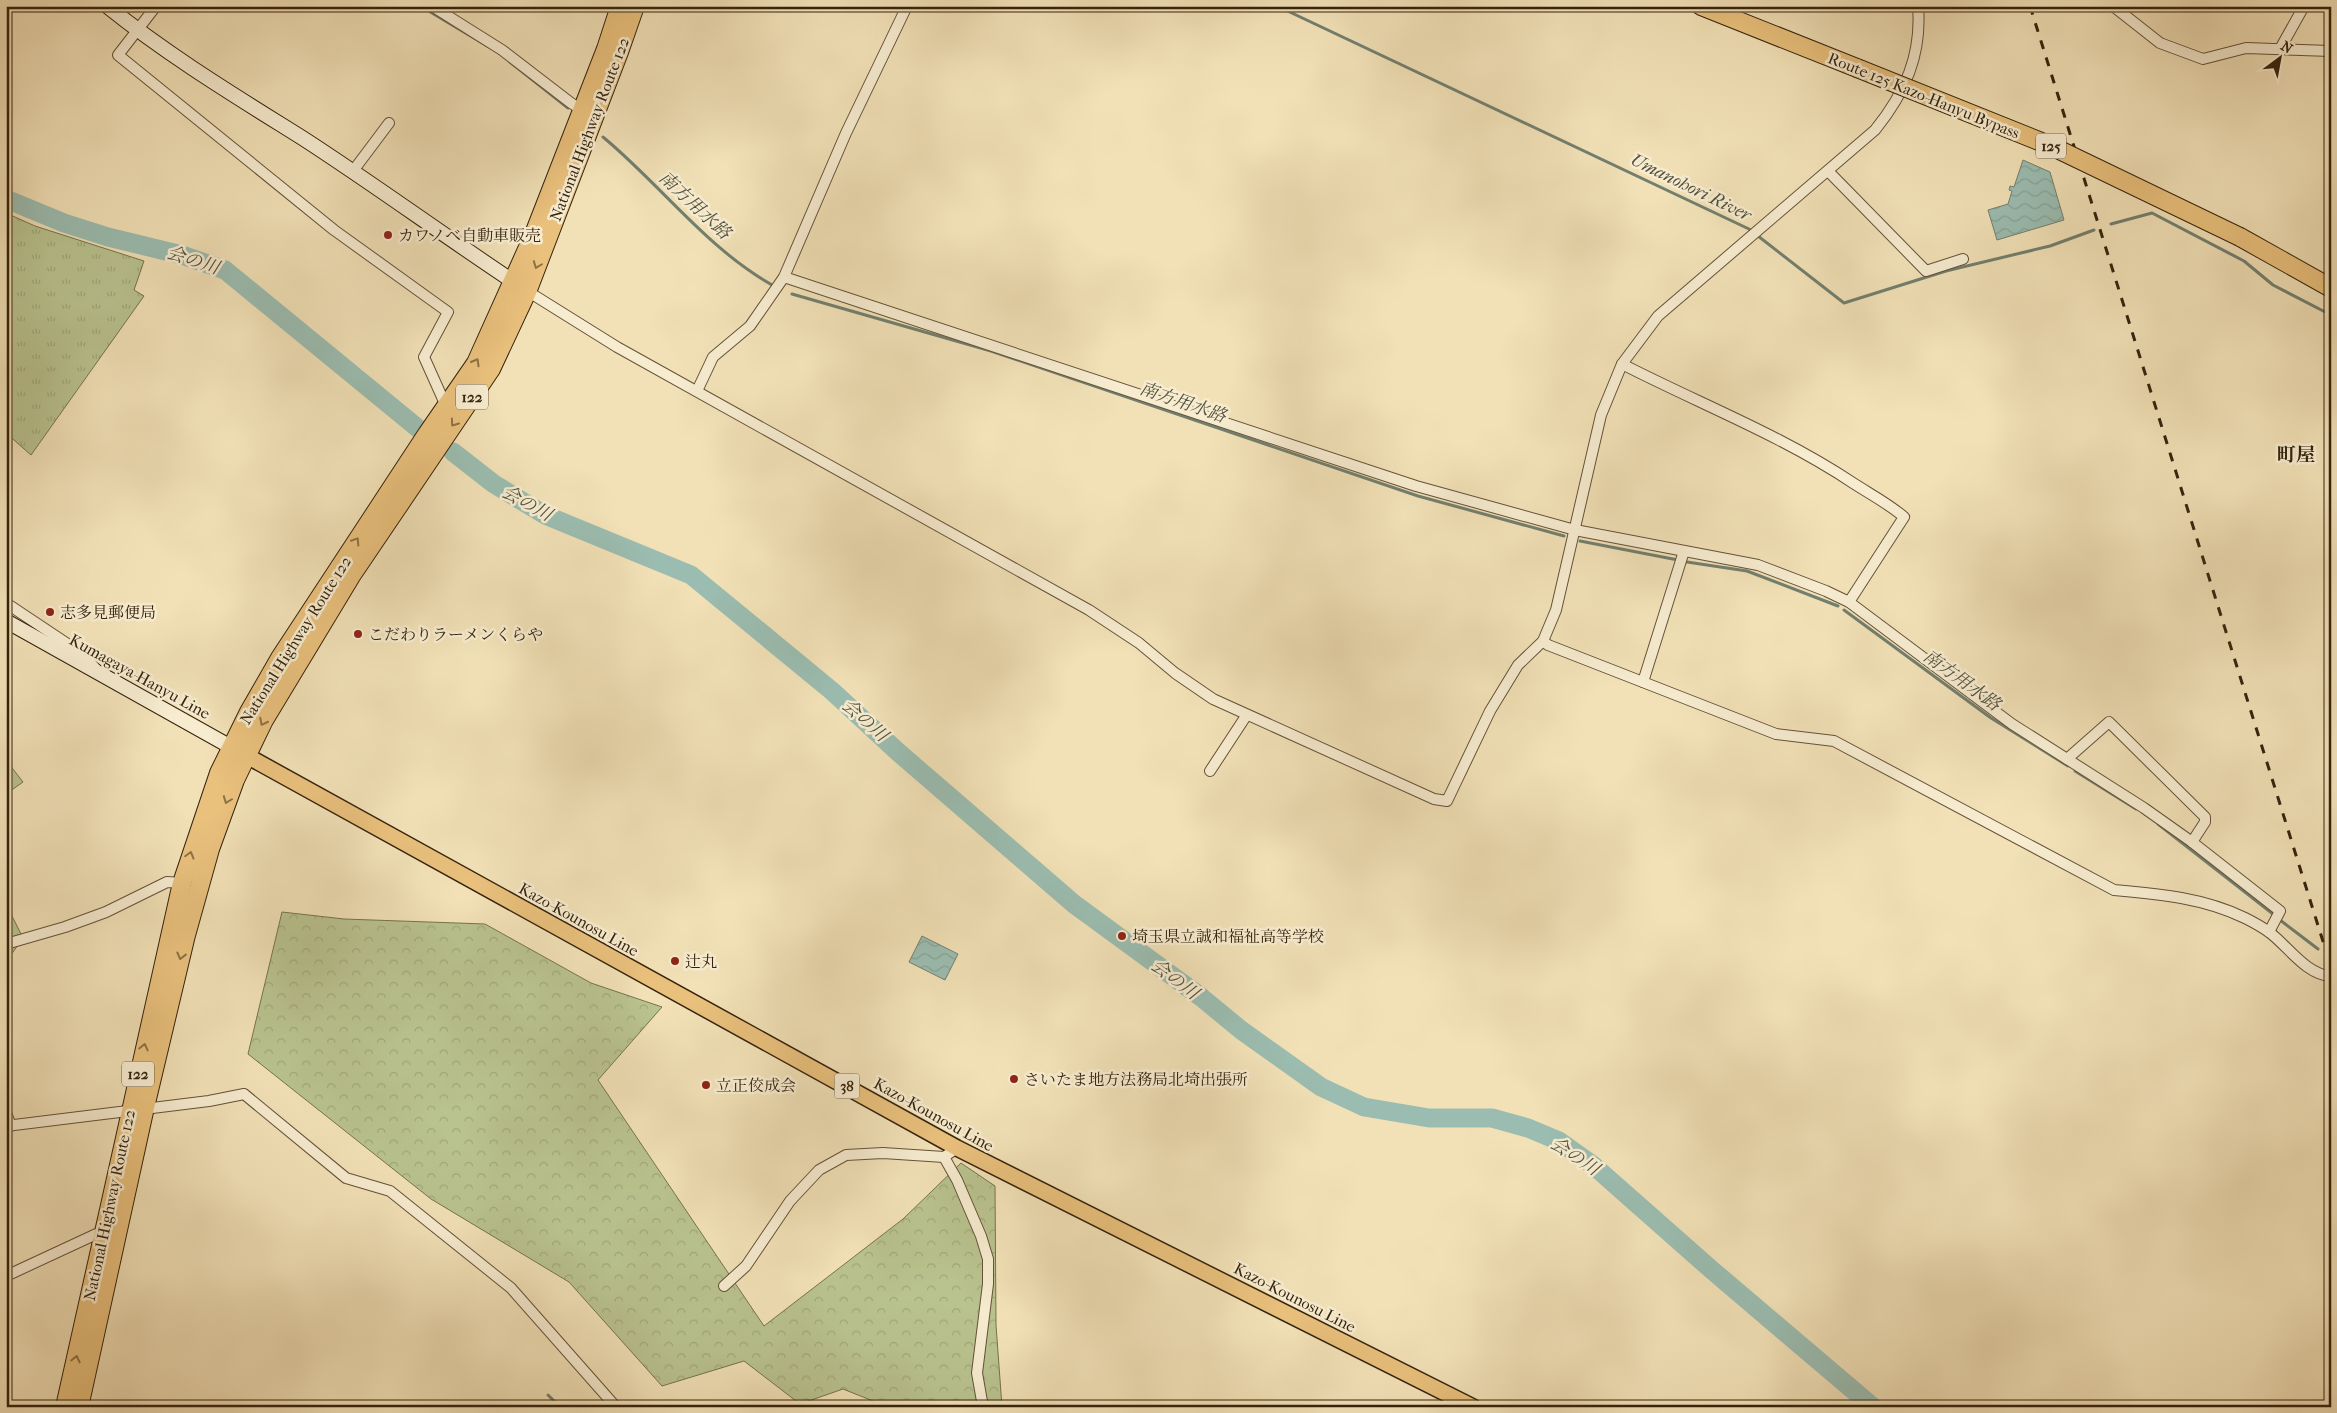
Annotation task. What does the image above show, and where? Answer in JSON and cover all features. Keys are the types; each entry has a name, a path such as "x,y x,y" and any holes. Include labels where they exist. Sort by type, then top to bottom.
{"highway":[{"name":"National Highway Route 122","path":"64,1407 137,1109 198,887 222,814 247,756 284,686 350,576 491,369 620,6"},
{"name":"National Highway Route 122","path":"79,1407 182,883 206,807 230,747 285,650 476,363 520,286 619,52 635,6"},
{"name":"Route 125 Kazo-Hanyu Bypass","path":"1701,6 2049,145 2240,237 2331,288"}],"main road":[{"name":"Kazo-Kounosu Line","path":"230,747 957,1148 1473,1407"}],"street":[{"path":"107,6 136,30 210,80 353,171 520,286 617,347 1089,610 1139,644 1205,694 1246,716 1434,799 1447,801 1490,711 1510,676 1543,641 1556,610 1601,415 1622,364 1658,316 1875,130 1897,102 1914,65 1917,47 1918,6"},
{"path":"156,6 118,55 334,230 448,312 424,357 446,406"},
{"path":"432,6 502,50 570,103 582,110"},
{"path":"697,391 713,358 750,326 784,277 846,133 907,6"},
{"path":"2113,6 2160,43 2203,59 2246,48 2331,51"},
{"path":"2280,49 2304,6"},
{"path":"353,171 389,124"},
{"path":"1828,171 1926,271 1963,259"},
{"path":"784,277 1416,486 1575,530 1758,565 1826,591 1849,602 2012,724 2192,842 2280,911 2269,932"},
{"path":"1622,364 1767,433 1824,464 1904,517 1849,602"},
{"path":"1643,682 1684,551"},
{"path":"6,603 81,653 101,675"},
{"name":"Kumagaya-Hanyu Line","path":"6,621 230,747"},
{"path":"1543,641 1548,645 1776,734 1834,741 2114,890 2163,894 2206,902 2245,918 2269,932 2310,968 2331,976"},
{"path":"1210,771 1246,716"},
{"path":"2067,759 2110,722 2205,817 2205,822 2192,842"},
{"path":"6,944 65,927 106,912 167,882 182,883"},
{"path":"6,1113 9,1126 209,1101 244,1094 346,1178 390,1191 511,1288 616,1407"},
{"path":"724,1286 746,1266 790,1201 819,1170 846,1155 883,1153 944,1157 957,1148"},
{"path":"944,1157 971,1212 988,1258 988,1284 977,1373 983,1407"},
{"path":"6,1276 106,1230"}],"green space":[{"path":"6,213 35,226 144,261 134,290 144,296 31,455 6,433"},
{"path":"6,760 23,782 6,794"},
{"path":"6,904 23,938 6,962"},
{"path":"282,912 344,919 485,924 591,983 662,1007 598,1080 764,1326 903,1219 961,1163 995,1186 996,1325 1002,1407 888,1407 843,1389 800,1404 744,1361 662,1386 569,1282 431,1199 248,1054"}],"water":[{"path":"2023,160 2050,172 2064,220 1997,240 1988,210 2008,204 2012,191 2009,190 2010,186 2014,187"},
{"path":"922,936 958,954 945,980 909,962"}],"waterway":[{"name":"Umanohori River","path":"1277,6 1749,229 1844,303 1946,271 2050,246 2094,230"},
{"name":"南方用水路","path":"427,10 489,47"},
{"name":"南方用水路","path":"510,62 568,108"},
{"name":"南方用水路","path":"603,137 727,254 774,286"},
{"name":"会の川","path":"6,199 64,223 108,237 182,255 225,270 420,430"},
{"name":"Umanohori River","path":"2111,224 2152,213 2244,261 2273,285 2331,315"},
{"name":"南方用水路","path":"792,294 991,351 1418,496 1564,536"},
{"name":"会の川","path":"453,452 494,484 545,515 691,575 832,691 898,752 1074,904 1201,997 1241,1030 1321,1087 1364,1107 1429,1118 1492,1118 1528,1128 1559,1141 1594,1166 1713,1271 1873,1407"},
{"name":"南方用水路","path":"1580,541 1678,560"},
{"name":"南方用水路","path":"1687,562 1747,571 1838,606"},
{"name":"南方用水路","path":"1844,610 1991,718 2068,766"},
{"name":"南方用水路","path":"2075,771 2136,809"},
{"name":"南方用水路","path":"2158,824 2273,914"},
{"name":"南方用水路","path":"2280,920 2318,949"},
{"path":"548,1395 560,1407"}],"railway":[{"path":"2030,6 2331,967"}],"place":[{"name":"カワノベ自動車販売","path":"388,235"},
{"name":"志多見郵便局","path":"50,612"},
{"name":"こだわりラーメンくらや","path":"358,634"},
{"name":"埼玉県立誠和福祉高等学校","path":"1122,936"},
{"name":"辻丸","path":"675,961"},
{"name":"さいたま地方法務局北埼出張所","path":"1014,1079"},
{"name":"立正佼成会","path":"706,1085"}],"district":[{"name":"町屋","path":"2296,454"}]}
